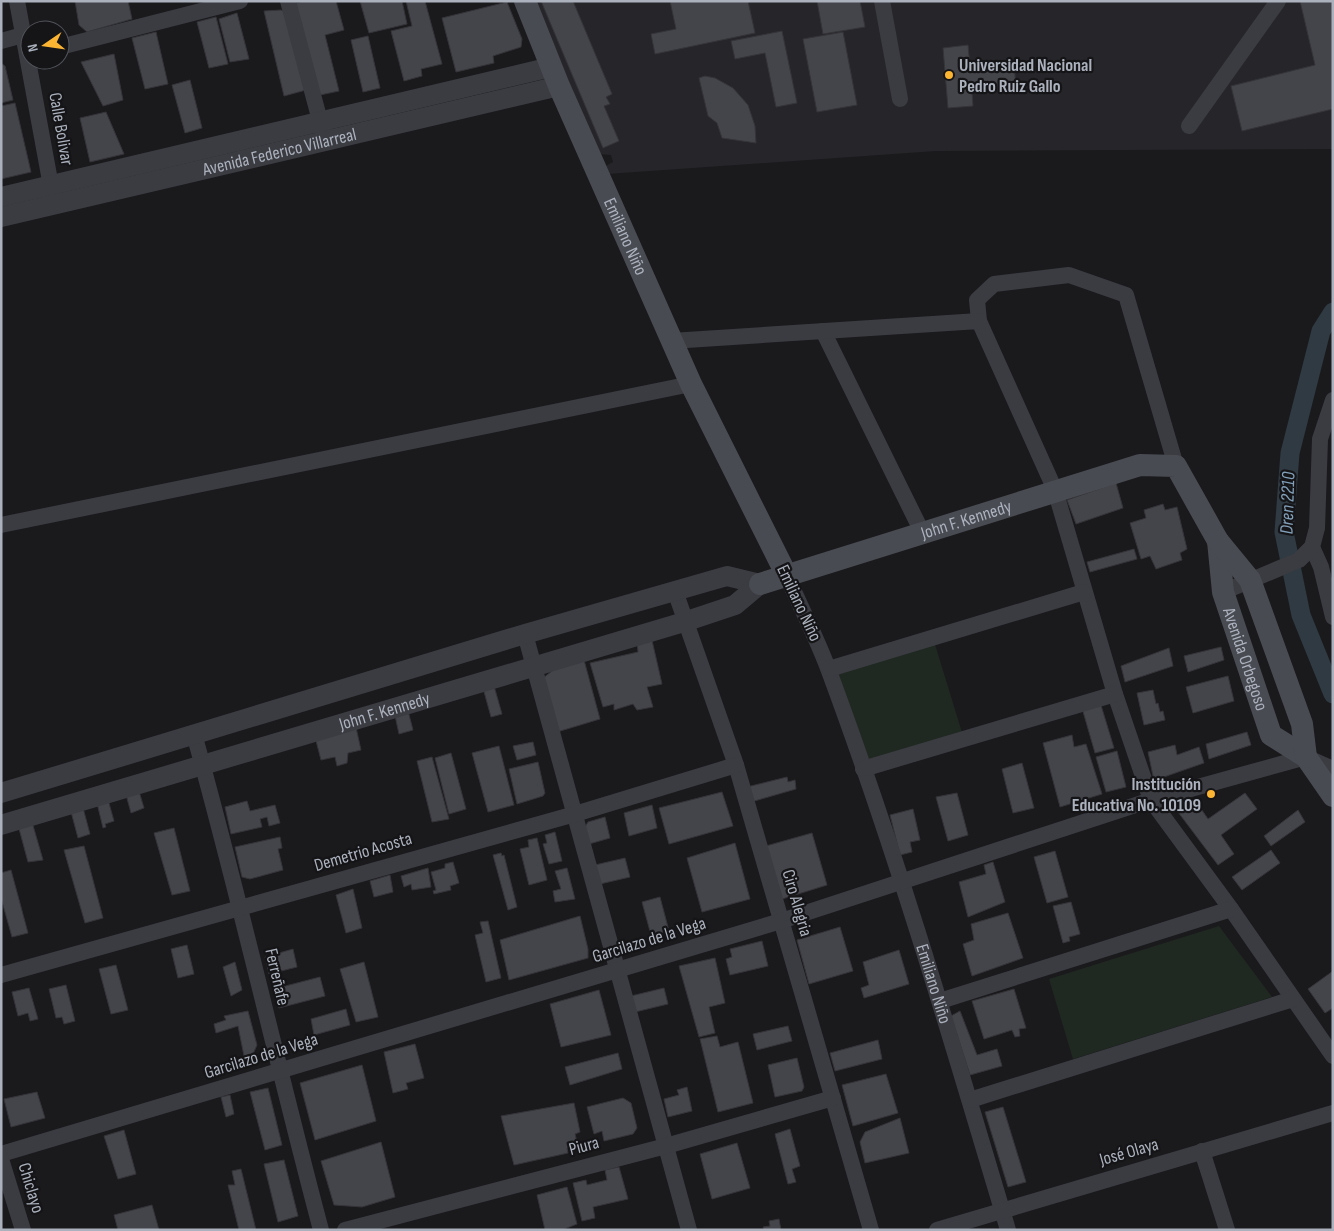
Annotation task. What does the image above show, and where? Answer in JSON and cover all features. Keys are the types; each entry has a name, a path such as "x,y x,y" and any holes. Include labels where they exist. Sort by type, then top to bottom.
{"main road":[{"name":"Emiliano Niño","path":"525,1 555,76 690,384 786,574"},
{"name":"John F. Kennedy","path":"760,584 786,574 1140,465 1176,466"},
{"name":"Avenida Orbegoso","path":"1176,466 1218,541 1250,580 1302,724 1306,757"},
{"name":"Avenida Orbegoso","path":"1218,541 1223,592 1271,735 1306,757 1333,796"}],"street":[{"path":"70,44 240,1"},
{"path":"288,1 323,131"},
{"path":"882,1 900,99"},
{"path":"1189,126 1278,1"},
{"name":"Calle Bolivar","path":"22,3 23,20"},
{"path":"1,42 20,36"},
{"name":"Calle Bolivar","path":"31,70 52,195"},
{"name":"Avenida Federico Villarreal","path":"1,198 52,195 555,76"},
{"name":"Avenida Federico Villarreal","path":"1,217 52,195"},
{"path":"1176,466 1126,295 1068,275 994,284 977,300 979,321 1055,490 1115,694 1151,800 1231,909 1333,1056"},
{"path":"671,341 979,321"},
{"path":"823,331 922,532"},
{"path":"1,525 690,384"},
{"path":"1333,400 1320,439 1318,528 1320,556 1333,617"},
{"path":"1223,592 1272,570 1299,560 1320,556"},
{"name":"Emiliano Niño","path":"786,574 829,669 901,880 940,1001 1008,1230"},
{"name":"John F. Kennedy","path":"1,793 525,634 726,576 760,584"},
{"name":"John F. Kennedy","path":"1,825 684,622 735,605 760,584"},
{"name":"Ciro Alegria","path":"675,591 684,622 736,765 871,1230"},
{"path":"829,669 1084,592"},
{"path":"525,634 690,1230"},
{"path":"863,769 1115,694"},
{"name":"Ferreñafe","path":"194,734 241,908 279,1072 321,1230"},
{"path":"1306,757 1333,769"},
{"name":"Garcilazo de la Vega","path":"1,1154 618,971 781,921 901,880 1151,800 1306,757"},
{"name":"Demetrio Acosta","path":"1,975 575,814 736,765"},
{"path":"940,1001 1231,909"},
{"path":"970,1100 1293,999"},
{"name":"Piura","path":"345,1230 666,1146 833,1098"},
{"name":"José Olaya","path":"937,1230 1333,1113"},
{"path":"1202,1151 1227,1230"},
{"name":"Chiclayo","path":"1,1158 23,1230"}],"shaded area":[{"name":"Universidad Nacional Pedro Ruiz Gallo","path":"534,1 1333,1 1333,149 936,151 607,174 604,167 613,162 611,155 599,154"},
{"path":"933,638 964,739 863,769 829,669"},
{"path":"1219,926 1272,997 1073,1059 1049,979"}],"building":[{"path":"75,1 128,1 132,19 87,32 79,25"},
{"path":"303,1 336,1 344,30 325,35 339,91 320,95 295,3"},
{"path":"360,1 402,1 407,24 369,33"},
{"path":"406,1 425,1 442,64 421,69 422,76 404,81 391,31 412,26"},
{"path":"541,1 573,1 612,94 606,97 610,104 604,106 619,141 603,148"},
{"path":"670,1 748,1 755,33 655,54 651,34 676,29"},
{"path":"817,1 860,1 865,27 823,34"},
{"path":"1300,1 1333,1 1333,109 1242,131 1231,86 1315,65"},
{"path":"507,2 522,39 521,47 493,56 494,63 456,72 442,18"},
{"path":"281,10 287,13 306,90 284,96 264,11"},
{"path":"237,13 249,59 230,62 219,19"},
{"path":"216,17 228,64 209,68 197,22"},
{"path":"782,31 797,103 776,107 765,53 735,59 731,41"},
{"path":"156,32 168,84 145,89 132,38"},
{"path":"843,32 857,105 817,112 803,39"},
{"path":"368,36 380,88 363,92 351,40"},
{"path":"968,45 970,66 1014,63 1016,89 972,92 973,106 948,108 943,48"},
{"path":"114,54 123,100 103,106 81,62"},
{"path":"1,63 5,66 13,100 1,103"},
{"path":"705,76 715,78 733,88 748,105 755,126 756,143 722,138 717,123 708,116 699,78"},
{"path":"190,80 202,128 185,133 172,85"},
{"path":"15,103 31,172 1,179 1,106"},
{"path":"106,112 124,154 90,162 80,118"},
{"path":"1116,483 1123,508 1076,524 1067,500"},
{"path":"1163,504 1165,510 1177,507 1187,549 1180,553 1182,560 1156,569 1150,556 1141,559 1130,523 1146,518 1144,510"},
{"path":"1134,549 1137,559 1090,572 1087,562"},
{"path":"651,636 662,684 647,687 653,707 637,710 633,704 614,710 614,704 603,707 590,663 638,652 637,641"},
{"path":"1221,647 1224,660 1188,672 1184,656"},
{"path":"1169,648 1173,666 1125,682 1121,666"},
{"path":"584,660 600,719 557,732 542,679 557,667"},
{"path":"1228,676 1234,701 1193,713 1186,687"},
{"path":"494,686 502,714 491,717 483,688"},
{"path":"1153,690 1156,704 1158,703 1160,712 1163,711 1165,720 1144,725 1137,693"},
{"path":"1100,702 1114,748 1095,753 1082,708"},
{"path":"407,707 413,730 399,734 394,711"},
{"path":"355,723 361,750 348,753 347,763 337,766 335,757 321,760 314,733"},
{"path":"1247,732 1251,745 1209,759 1206,744"},
{"path":"1072,735 1074,747 1086,744 1102,794 1060,807 1043,743"},
{"path":"533,742 536,755 517,760 513,746"},
{"path":"1175,745 1177,755 1199,747 1204,763 1158,779 1153,776 1148,752"},
{"path":"499,746 514,805 488,812 472,753"},
{"path":"1117,751 1126,787 1106,792 1096,757"},
{"path":"451,753 466,809 449,814 435,758"},
{"path":"432,757 449,819 432,822 417,761"},
{"path":"538,762 545,793 543,796 517,804 509,769"},
{"path":"1022,763 1034,808 1013,813 1002,769"},
{"path":"787,777 788,782 795,780 796,789 751,802 747,787"},
{"path":"138,788 144,808 131,813 125,791"},
{"path":"722,792 733,826 669,844 659,808"},
{"path":"957,793 968,835 948,841 936,797"},
{"path":"1245,793 1257,809 1221,835 1234,854 1218,865 1178,812 1195,800 1208,819"},
{"path":"107,796 114,821 105,824 106,827 103,828 96,799"},
{"path":"247,801 250,811 275,805 280,823 269,826 267,817 260,819 262,827 231,834 225,807"},
{"path":"82,804 90,834 78,838 70,808"},
{"path":"652,805 657,828 629,836 624,813"},
{"path":"913,809 920,840 910,842 912,852 900,855 890,815"},
{"path":"1298,810 1305,822 1271,846 1264,836"},
{"path":"605,817 610,838 589,844 585,827 588,822"},
{"path":"32,822 43,860 28,862 18,825"},
{"path":"174,828 190,891 172,895 154,833"},
{"path":"555,832 562,861 549,864 543,844 547,843 545,835"},
{"path":"812,833 827,885 782,899 766,846"},
{"path":"280,837 282,848 278,849 283,870 250,879 242,877 235,847"},
{"path":"537,838 547,880 529,885 520,849 529,847 528,840"},
{"path":"735,843 750,899 702,912 687,858"},
{"path":"84,846 103,918 85,923 64,850"},
{"path":"1271,850 1280,863 1242,890 1232,877"},
{"path":"1055,851 1068,897 1047,903 1034,857"},
{"path":"501,853 502,856 504,855 517,907 508,910 493,855"},
{"path":"625,858 630,877 600,884 595,865"},
{"path":"453,862 459,883 450,886 451,890 434,894 433,891 436,890 431,872 445,868 445,864"},
{"path":"993,862 1005,902 968,917 959,882 986,874 984,865"},
{"path":"428,868 431,887 412,890 411,884 404,887 401,876"},
{"path":"567,868 575,899 555,902 553,891 561,889 555,871"},
{"path":"11,870 28,933 12,937 1,898 1,873"},
{"path":"390,875 393,892 374,897 370,881"},
{"path":"353,889 362,928 346,933 336,895"},
{"path":"660,897 669,931 651,935 642,902"},
{"path":"1071,902 1080,934 1069,937 1070,941 1063,943 1053,906"},
{"path":"1008,913 1023,958 972,976 963,944 974,940 971,924"},
{"path":"580,916 588,949 588,958 509,980 500,940"},
{"path":"488,921 501,978 486,982 475,935 483,933 480,922"},
{"path":"840,927 853,971 809,984 797,940"},
{"path":"762,941 768,966 730,975 726,959 732,957 730,949"},
{"path":"187,945 194,974 178,978 171,949"},
{"path":"293,949 297,967 269,974 265,957"},
{"path":"899,950 909,984 864,998 861,988 869,985 863,962"},
{"path":"715,958 725,1003 709,1007 715,1033 699,1037 679,966"},
{"path":"235,962 242,990 231,996 223,967"},
{"path":"364,962 378,1017 356,1022 340,969"},
{"path":"116,965 128,1010 111,1014 99,969"},
{"path":"1333,971 1333,1008 1325,1013 1308,989"},
{"path":"320,977 325,996 279,1008 274,989"},
{"path":"66,985 75,1021 64,1024 62,1017 56,1018 49,989"},
{"path":"29,988 38,1019 30,1021 28,1013 18,1016 12,992"},
{"path":"664,988 668,1004 635,1012 631,996"},
{"path":"1014,989 1026,1028 1019,1029 1020,1036 1015,1037 1012,1030 984,1039 972,1001"},
{"path":"599,990 611,1035 561,1047 550,1004"},
{"path":"346,1009 350,1025 314,1035 311,1019"},
{"path":"248,1011 257,1045 253,1054 244,1056 238,1026 216,1033 214,1024 226,1020 224,1016"},
{"path":"960,1011 977,1055 997,1049 1002,1066 970,1075 951,1016"},
{"path":"788,1026 792,1041 757,1050 753,1034"},
{"path":"717,1036 720,1047 738,1042 753,1103 718,1112 700,1039"},
{"path":"878,1040 882,1059 835,1071 830,1053"},
{"path":"415,1044 424,1078 406,1083 408,1089 393,1093 384,1052"},
{"path":"618,1053 622,1069 570,1085 565,1067"},
{"path":"797,1058 804,1087 802,1091 775,1097 768,1065"},
{"path":"362,1065 376,1121 315,1140 300,1083"},
{"path":"886,1074 898,1113 853,1126 842,1085"},
{"path":"687,1087 692,1111 668,1117 664,1099 679,1095 677,1090"},
{"path":"268,1088 282,1145 265,1150 250,1092"},
{"path":"37,1092 45,1118 11,1127 4,1099"},
{"path":"230,1095 234,1114 226,1117 221,1097"},
{"path":"623,1098 631,1103 637,1128 633,1134 604,1141 602,1131 594,1134 587,1107"},
{"path":"574,1103 580,1132 575,1134 578,1146 567,1148 568,1153 514,1165 501,1116"},
{"path":"1003,1107 1026,1182 1008,1187 985,1112"},
{"path":"900,1118 909,1153 865,1163 860,1142 865,1132"},
{"path":"790,1129 800,1166 792,1169 796,1182 788,1184 775,1134"},
{"path":"124,1130 136,1174 118,1179 104,1136"},
{"path":"381,1142 395,1197 362,1207 334,1205 321,1161"},
{"path":"737,1143 750,1188 712,1199 700,1154"},
{"path":"284,1160 298,1216 278,1222 264,1164"},
{"path":"619,1167 628,1199 593,1207 595,1218 582,1221 573,1183 586,1180 587,1185 607,1180 605,1170"},
{"path":"241,1169 256,1230 239,1230 228,1185 235,1185 232,1171"},
{"path":"567,1187 577,1224 562,1230 545,1230 537,1195"},
{"path":"152,1205 159,1230 118,1230 114,1215"},
{"path":"779,1219 781,1230 764,1230 763,1227 770,1226 769,1221"}],"waterway":[{"name":"Dren 2210","path":"1333,312 1321,331 1290,453 1284,532 1301,615 1333,694"}],"place":[{"name":"Universidad Nacional Pedro Ruiz Gallo","path":"949,75"},
{"name":"Institución Educativa No. 10109","path":"1211,794"}]}
